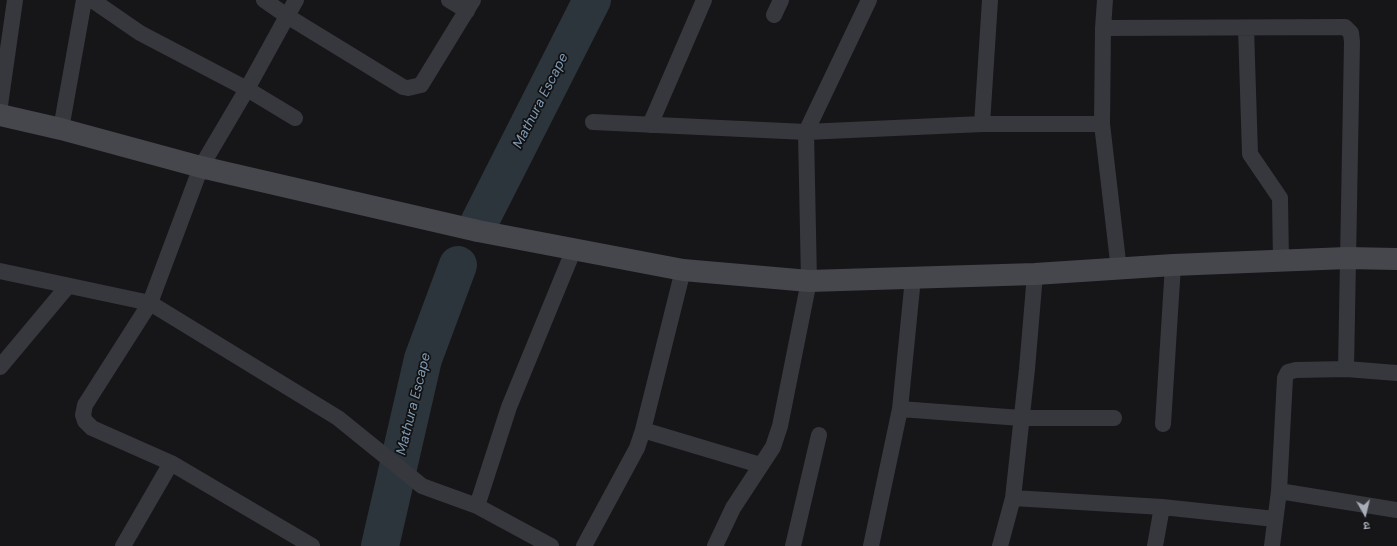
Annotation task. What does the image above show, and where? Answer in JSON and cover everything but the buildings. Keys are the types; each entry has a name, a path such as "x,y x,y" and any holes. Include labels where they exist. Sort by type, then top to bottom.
{"street":[{"path":"0,105 15,0"},
{"path":"60,129 84,0"},
{"path":"92,0 140,34 247,89 295,118"},
{"path":"264,0 287,16 403,87 414,88 421,85 470,5 448,0"},
{"path":"296,0 247,89 201,167 150,303 84,405 83,415 85,421 92,428 171,464 312,546"},
{"path":"650,124 704,0"},
{"path":"774,15 781,0"},
{"path":"715,546 733,508 773,447 780,426 809,282 806,132 869,0"},
{"path":"982,124 990,0"},
{"path":"1105,0 1103,28 1102,124 1119,270"},
{"path":"1103,28 1345,27 1351,34 1346,369"},
{"path":"1246,28 1250,154 1280,198 1281,262"},
{"path":"0,115 60,129 201,167 478,231 683,270 809,282 1035,274 1119,270 1172,265 1281,262 1347,258 1397,259"},
{"path":"593,122 806,132 982,124 1102,124"},
{"path":"477,506 509,407 574,249"},
{"path":"1163,424 1172,265"},
{"path":"584,546 637,448 643,430 683,270"},
{"path":"0,271 67,287 150,303 338,418 422,486 477,506 547,545"},
{"path":"1000,546 1013,498 1035,274"},
{"path":"871,546 900,409 913,278"},
{"path":"0,367 67,287"},
{"path":"1272,546 1279,491 1285,378 1288,372 1296,370 1346,369 1397,373"},
{"path":"900,409 1021,418 1114,418"},
{"path":"643,430 760,465"},
{"path":"793,546 818,435"},
{"path":"123,546 171,464"},
{"path":"1279,491 1397,510"},
{"path":"1013,498 1162,507 1275,519"},
{"path":"1155,546 1162,507"}],"waterway":[{"name":"Mathura Escape","path":"479,223 592,0"},
{"name":"Mathura Escape","path":"380,546 423,359 458,265"}]}
